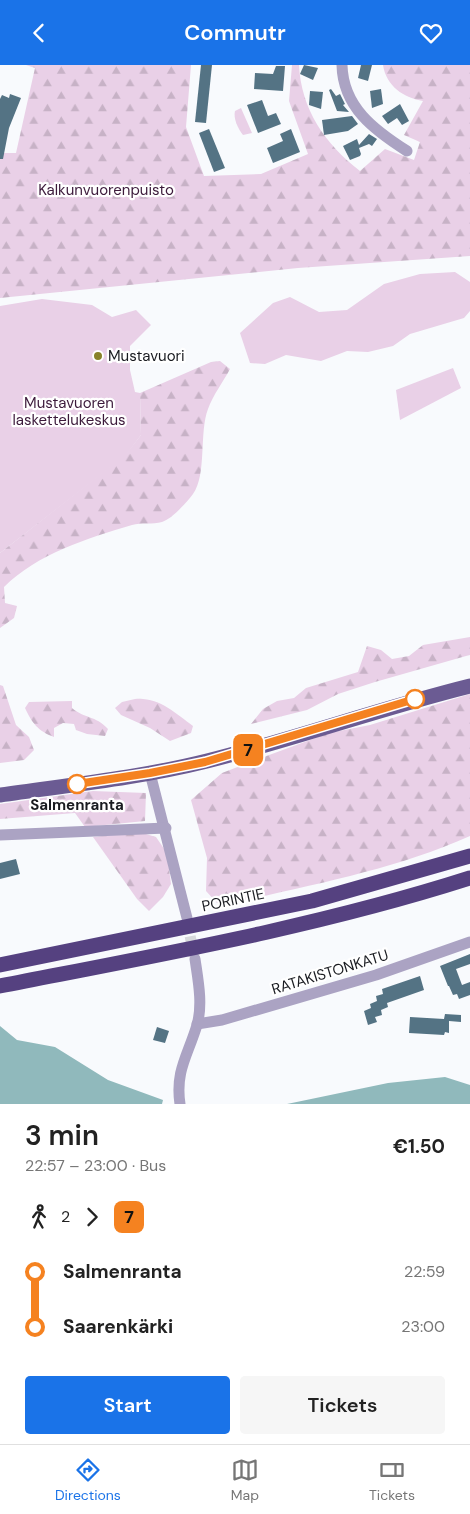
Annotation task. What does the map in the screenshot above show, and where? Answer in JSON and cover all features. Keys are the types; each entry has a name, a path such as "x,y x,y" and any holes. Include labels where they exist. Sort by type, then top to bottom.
{"highway":[{"name":"PORINTIE","path":"0,965 312,901 470,856"},
{"path":"0,986 252,936 380,904 470,878"}],"main road":[{"path":"0,795 150,773 245,751 415,699 470,686"}],"street":[{"path":"342,65 344,86 357,110 379,132 407,151"},
{"path":"150,773 166,828 187,919"},
{"path":"0,835 166,828"},
{"name":"RATAKISTONKATU","path":"197,1024 222,1020 376,975 470,942"},
{"path":"180,1104 178,1076 197,1024 199,995 195,959"}],"green space":[{"name":"Kalkunvuorenpuisto","path":"26,65 191,65 186,127 204,176 261,174 308,154 289,101 292,65 299,65 304,96 317,124 336,149 360,171 385,149 414,160 420,142 404,135 423,101 409,97 397,90 388,79 383,65 470,65 470,256 298,268 0,298 0,153 16,153 35,68"},
{"path":"241,108 252,133 243,135 238,127 235,111"},
{"path":"455,272 470,282 470,311 464,318 410,334 393,346 368,352 347,351 321,361 286,355 265,364 250,363 240,333 273,303 290,297 319,312 347,310 384,284 420,274"},
{"name":"Mustavuoren laskettelukeskus","path":"42,299 92,305 112,317 136,310 151,325 130,346 130,370 135,392 140,393 141,435 126,455 0,553 0,306"},
{"path":"220,361 230,369 215,394 205,418 200,476 190,498 175,514 162,522 136,524 64,548 47,556 17,575 4,587 5,603 17,606 14,618 0,628 0,553 126,454 141,435 140,393 211,362"},
{"path":"453,368 461,388 400,420 396,390"},
{"path":"470,637 470,655 338,694 307,710 251,724 263,709 277,701 294,698 306,688 358,672 367,646 381,650 392,659 409,656 423,645"},
{"path":"0,685 3,686 16,725 29,737 34,750 24,760 0,763"},
{"path":"470,694 470,836 441,848 382,867 229,904 217,903 206,891 207,858 191,800 222,773 329,733 370,725"},
{"path":"135,699 159,703 173,711 193,726 191,733 170,741 150,728 121,715 115,708 122,702"},
{"path":"72,701 72,708 81,714 99,721 108,729 105,736 87,734 76,730 74,724 63,723 54,728 54,737 36,726 25,708 29,702"},
{"path":"93,791 146,793 145,821 85,827 75,813 0,819 0,804"},
{"path":"139,832 156,837 167,853 171,884 163,897 149,911 137,899 93,837"}],"water":[{"path":"0,1026 17,1040 55,1047 108,1080 163,1100 162,1104 0,1104"},
{"path":"445,1077 470,1085 470,1104 287,1104 388,1083"}],"building":[{"path":"201,65 212,65 206,123 195,122"},
{"path":"304,65 318,68 313,80 300,74"},
{"path":"361,65 372,65 368,81 358,78"},
{"path":"276,66 285,66 283,91 254,89 255,73 273,74"},
{"path":"331,89 336,96 340,94 345,104 343,105 349,112 337,111 329,90"},
{"path":"381,89 383,104 372,108 370,91"},
{"path":"310,91 323,92 321,109 309,105"},
{"path":"10,94 21,98 9,128 3,159 0,159 0,99 2,95 9,98"},
{"path":"262,100 268,116 276,113 281,124 258,133 247,105"},
{"path":"400,104 409,121 402,125 397,118 388,124 382,116"},
{"path":"352,116 358,124 348,131 324,135 322,120"},
{"path":"209,129 225,168 214,172 199,133"},
{"path":"291,129 300,152 273,163 267,148 283,141 280,134"},
{"path":"369,134 377,139 372,146 369,144 359,148 360,156 350,160 343,146 357,139 359,145"},
{"path":"16,859 20,874 0,879 0,863"},
{"path":"470,954 470,964 456,969 462,985 470,982 470,995 459,999 457,994 453,995 440,966"},
{"path":"420,976 424,990 387,1003 388,1007 381,1010 382,1015 375,1017 377,1022 368,1025 364,1011 371,1008 370,1004 377,1001 376,996 383,994 382,989"},
{"path":"445,1014 461,1015 461,1022 449,1021 449,1033 445,1032 444,1035 409,1033 410,1017 444,1019"},
{"path":"157,1027 169,1031 165,1043 153,1040"}],"tunnel":[{"path":"187,920 194,956"}],"bus line":[{"name":"7","path":"77,784 150,773 205,762 324,728 415,699"}],"place":[{"name":"Mustavuori","path":"98,356"},
{"name":"Salmenranta","path":"77,784"}]}
